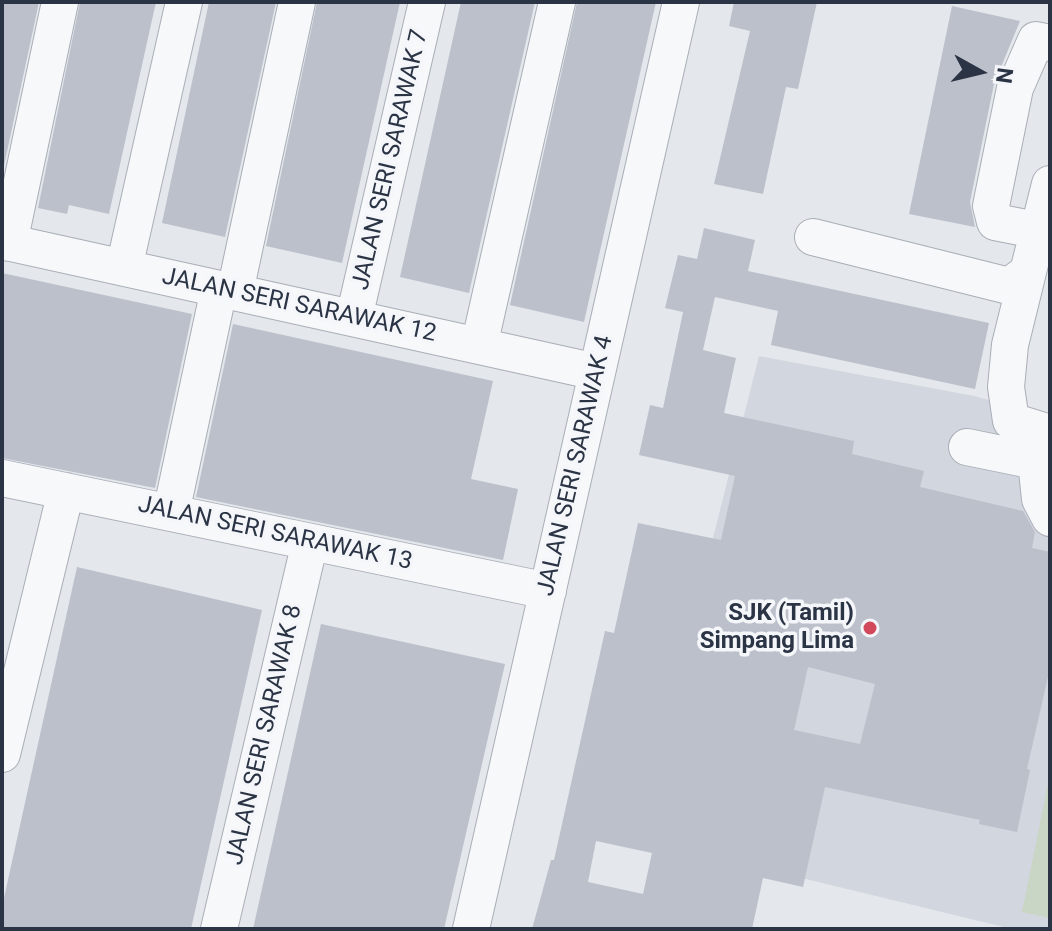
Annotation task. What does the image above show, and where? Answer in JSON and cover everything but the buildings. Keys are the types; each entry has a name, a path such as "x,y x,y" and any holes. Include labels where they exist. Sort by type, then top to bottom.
{"street":[{"path":"6,242 60,2"},
{"path":"124,268 184,2"},
{"path":"171,513 297,2"},
{"name":"JALAN SERI SARAWAK 7","path":"354,318 427,2"},
{"path":"479,346 557,2"},
{"name":"JALAN SERI SARAWAK 4","path":"471,929 681,2"},
{"path":"1041,231 995,222 991,206 1015,88 1036,40 1050,43"},
{"path":"1045,453 1011,421 1006,387 1010,345 1041,231 1050,184"},
{"path":"813,237 1009,286 1028,272"},
{"name":"JALAN SERI SARAWAK 12","path":"6,242 597,372"},
{"path":"967,447 1045,453"},
{"path":"1045,453 1040,499 1050,518"},
{"name":"JALAN SERI SARAWAK 13","path":"2,478 548,591"},
{"path":"2,754 66,491"},
{"name":"JALAN SERI SARAWAK 8","path":"219,929 310,542"}],"shaded area":[{"name":"SJK (Tamil) Simpang Lima","path":"759,356 974,396 1050,417 1050,929 1012,929 637,838"}],"green space":[{"path":"1050,774 1050,918 1022,912"}],"place":[{"name":"SJK (Tamil) Simpang Lima","path":"870,628"}]}
